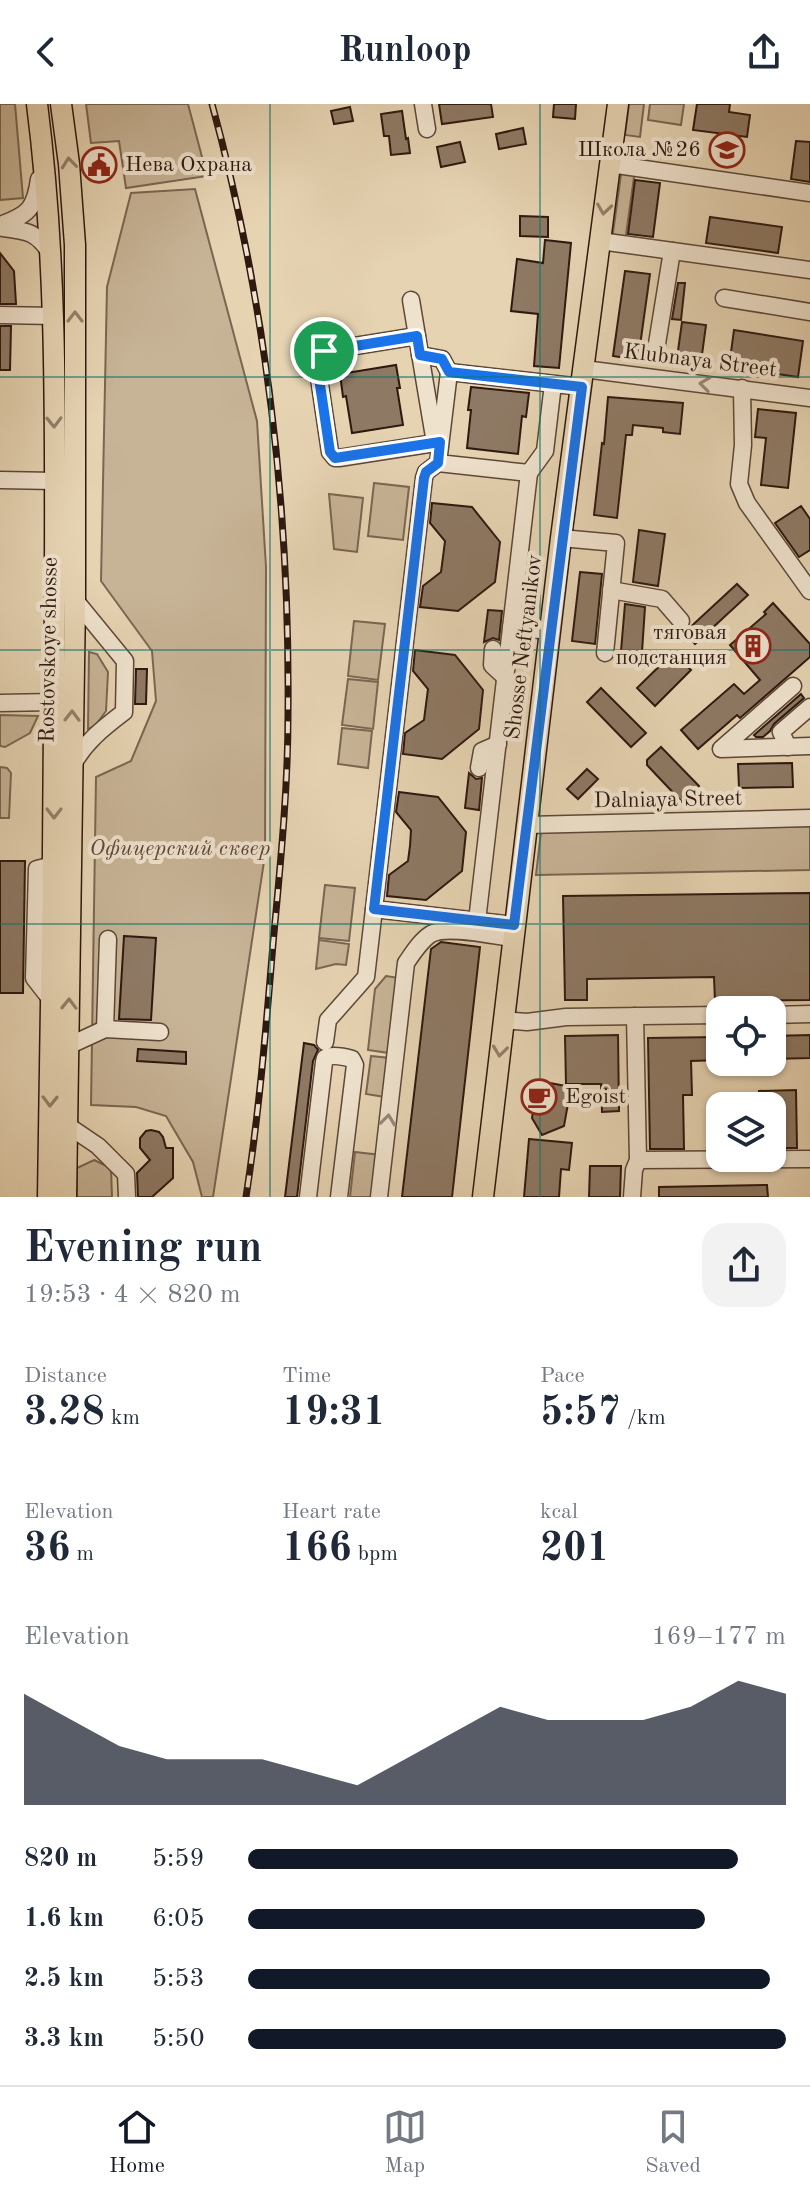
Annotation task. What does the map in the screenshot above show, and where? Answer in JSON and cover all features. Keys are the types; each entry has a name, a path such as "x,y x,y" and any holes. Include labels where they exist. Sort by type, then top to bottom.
{"main road":[{"name":"Rostovskoye shosse","path":"61,104 74,222 75,600 66,1197"},
{"name":"Shosse Neftyanikov","path":"483,1197 561,538 618,104"},
{"name":"Rostovskoye shosse","path":"38,109 50,224 55,481 48,1197"},
{"path":"50,224 74,222"}],"street":[{"path":"423,104 427,129"},
{"path":"1,227 27,213 37,197 38,109"},
{"path":"610,164 810,193"},
{"path":"1,227 50,224"},
{"path":"1,227 36,235 51,254"},
{"path":"600,241 810,270"},
{"path":"656,350 672,251"},
{"path":"724,298 810,312"},
{"path":"411,300 438,442"},
{"path":"0,315 53,316"},
{"path":"417,336 324,351 316,358 330,452 339,458 438,442"},
{"path":"420,355 442,359 449,372 438,442 438,463"},
{"name":"Klubnaya Street","path":"449,372 553,384 583,378 742,388 810,398"},
{"path":"477,921 529,473 545,451 553,384"},
{"path":"742,388 743,445 739,484 747,503 810,591"},
{"path":"325,1042 328,1020 366,977 426,472 438,463 529,473"},
{"path":"0,480 55,481"},
{"path":"561,538 616,543 605,653"},
{"path":"611,590 662,599 681,621"},
{"path":"71,767 91,738 124,712 125,661 75,600"},
{"path":"511,627 550,631"},
{"path":"493,649 492,665 505,677"},
{"path":"793,686 721,749 810,746"},
{"path":"0,703 54,702"},
{"path":"788,747 781,732 810,707"},
{"path":"479,768 482,751 498,744"},
{"name":"Dalniaya Street","path":"527,825 810,818"},
{"path":"374,909 477,921 513,932"},
{"path":"379,1197 406,963 425,939 435,932 513,932"},
{"path":"105,1029 108,939"},
{"path":"786,1015 810,1014"},
{"path":"503,1020 527,1022 566,1017 706,1015"},
{"path":"632,1197 638,1160 635,1016"},
{"path":"68,1046 105,1029 160,1032"},
{"path":"308,1197 324,1062 331,1056 352,1059 355,1065 339,1197"},
{"path":"67,1125 98,1146 126,1174 127,1197"},
{"path":"638,1160 810,1159"}],"green space":[{"path":"0,104 15,104 23,198 0,200"},
{"path":"86,104 188,104 207,176 126,188 119,141 91,143"},
{"path":"629,104 644,104 640,137 625,135"},
{"path":"650,104 684,104 681,125 648,120"},
{"path":"622,167 635,170 625,242 612,240"},
{"name":"Офицерский сквер","path":"195,189 257,421 266,567 265,855 213,1197 202,1197 193,1162 166,1116 136,1107 91,1105 96,777 131,761 156,701 152,651 101,581 107,287 131,193"},
{"path":"374,483 409,487 403,540 368,536"},
{"path":"329,494 363,498 357,552 334,549"},
{"path":"354,621 385,624 378,680 348,676"},
{"path":"89,652 97,654 108,672 106,711 95,726 88,729"},
{"path":"348,679 378,682 373,729 342,725"},
{"path":"0,715 38,716 30,733 5,747 0,746"},
{"path":"342,728 372,731 368,768 338,764"},
{"path":"0,767 7,768 11,773 9,818 0,818"},
{"path":"810,826 810,870 536,875 541,832"},
{"path":"325,885 355,888 349,941 319,938"},
{"path":"319,940 349,944 346,965 316,969"},
{"path":"386,976 399,978 389,1053 368,1050 375,989"},
{"path":"371,1056 390,1058 385,1097 366,1094"},
{"path":"355,1152 381,1155 376,1197 350,1197"},
{"path":"94,1160 111,1168 112,1197 77,1197 77,1168"}],"building":[{"path":"439,104 491,104 493,117 442,124"},
{"path":"554,104 576,104 575,119 553,117"},
{"path":"697,104 730,104 729,112 750,115 747,137 693,130"},
{"path":"350,107 353,121 334,124 331,111"},
{"path":"402,111 410,153 391,155 389,136 384,136 381,114"},
{"path":"523,128 526,144 499,149 496,134"},
{"path":"796,141 810,142 810,182 791,179"},
{"path":"460,142 465,162 441,167 437,147"},
{"path":"635,180 660,183 653,237 628,234"},
{"path":"520,216 548,217 548,237 520,236"},
{"path":"710,217 782,227 778,253 706,243"},
{"path":"545,240 571,243 559,368 534,366 538,314 511,311 517,259 543,263"},
{"path":"0,253 14,271 16,304 0,304"},
{"path":"625,271 650,274 638,360 613,356"},
{"path":"678,283 685,283 681,320 672,319"},
{"path":"682,322 706,325 701,362 677,358"},
{"path":"0,326 11,326 10,370 0,370"},
{"path":"734,330 803,341 798,377 729,367"},
{"path":"396,365 403,425 352,433 340,374"},
{"path":"471,387 529,393 526,417 522,416 518,454 467,448"},
{"path":"608,397 683,403 680,434 663,432 663,428 633,425 632,435 626,435 617,518 594,515"},
{"path":"758,409 796,413 788,488 761,485 766,438 755,437"},
{"path":"432,503 472,507 500,542 495,582 458,611 420,607 423,586 441,572 445,541 430,523"},
{"path":"801,506 810,519 810,550 799,557 775,523"},
{"path":"639,530 665,534 658,586 633,582"},
{"path":"580,572 602,574 595,644 572,641"},
{"path":"737,584 748,595 695,644 685,632"},
{"path":"773,603 810,644 810,657 740,718 737,715 698,749 681,730 734,684 744,694 760,680 730,645 766,614 764,612"},
{"path":"625,604 645,607 642,652 621,651"},
{"path":"488,610 502,611 499,640 493,638 484,642"},
{"path":"415,650 455,655 483,690 479,729 442,759 403,754 405,733 424,720 428,689 413,671"},
{"path":"673,653 691,670 655,706 637,688"},
{"path":"136,669 147,669 146,704 135,704"},
{"path":"601,688 646,733 631,747 587,702"},
{"path":"801,694 804,698 770,731 763,737 754,735"},
{"path":"661,747 699,786 682,802 647,765 647,760"},
{"path":"792,763 793,787 739,788 738,764"},
{"path":"587,769 598,779 578,799 567,789"},
{"path":"469,773 476,779 482,778 479,810 465,808"},
{"path":"399,792 438,797 466,832 462,871 426,900 387,896 389,875 408,861 410,846 411,830 396,812"},
{"path":"0,861 25,861 23,993 0,993"},
{"path":"810,893 810,1000 786,1000 786,996 715,996 714,977 587,979 587,1000 565,1000 563,896"},
{"path":"124,936 156,938 151,1020 119,1019"},
{"path":"441,942 480,947 452,1197 402,1197 431,949"},
{"path":"618,1035 619,1111 602,1112 601,1084 566,1084 565,1036"},
{"path":"810,1035 810,1058 786,1059 786,1036"},
{"path":"706,1037 706,1060 691,1061 692,1095 683,1095 684,1149 650,1149 648,1038"},
{"path":"304,1043 314,1045 318,1050 313,1061 297,1197 285,1197"},
{"path":"138,1049 186,1052 186,1064 137,1061"},
{"path":"550,1083 571,1087 564,1126 542,1135 532,1118 537,1085"},
{"path":"796,1090 797,1148 786,1148 786,1092 759,1091"},
{"path":"151,1130 159,1132 166,1148 173,1148 173,1178 152,1197 138,1197 137,1173 150,1160 140,1148 140,1138"},
{"path":"529,1139 572,1143 569,1170 561,1169 559,1197 524,1197"},
{"path":"590,1166 621,1166 620,1197 589,1197"},
{"path":"767,1185 768,1197 659,1197 659,1187"}],"railway":[{"path":"212,104 247,254 271,407 285,561 288,638 288,744 283,830 262,1071 246,1197"}],"place":[{"name":"Школа №26","path":"727,150"},
{"name":"Нева Охрана","path":"99,165"},
{"name":"тяговая подстанция","path":"753,646"},
{"name":"Egoist","path":"539,1097"}],"route":[{"path":"417,336 420,355 442,359 449,372 582,387 514,925 374,909 424,478 426,472 438,463 440,442 339,458 331,455 315,364 319,353 324,351 417,336"}]}
